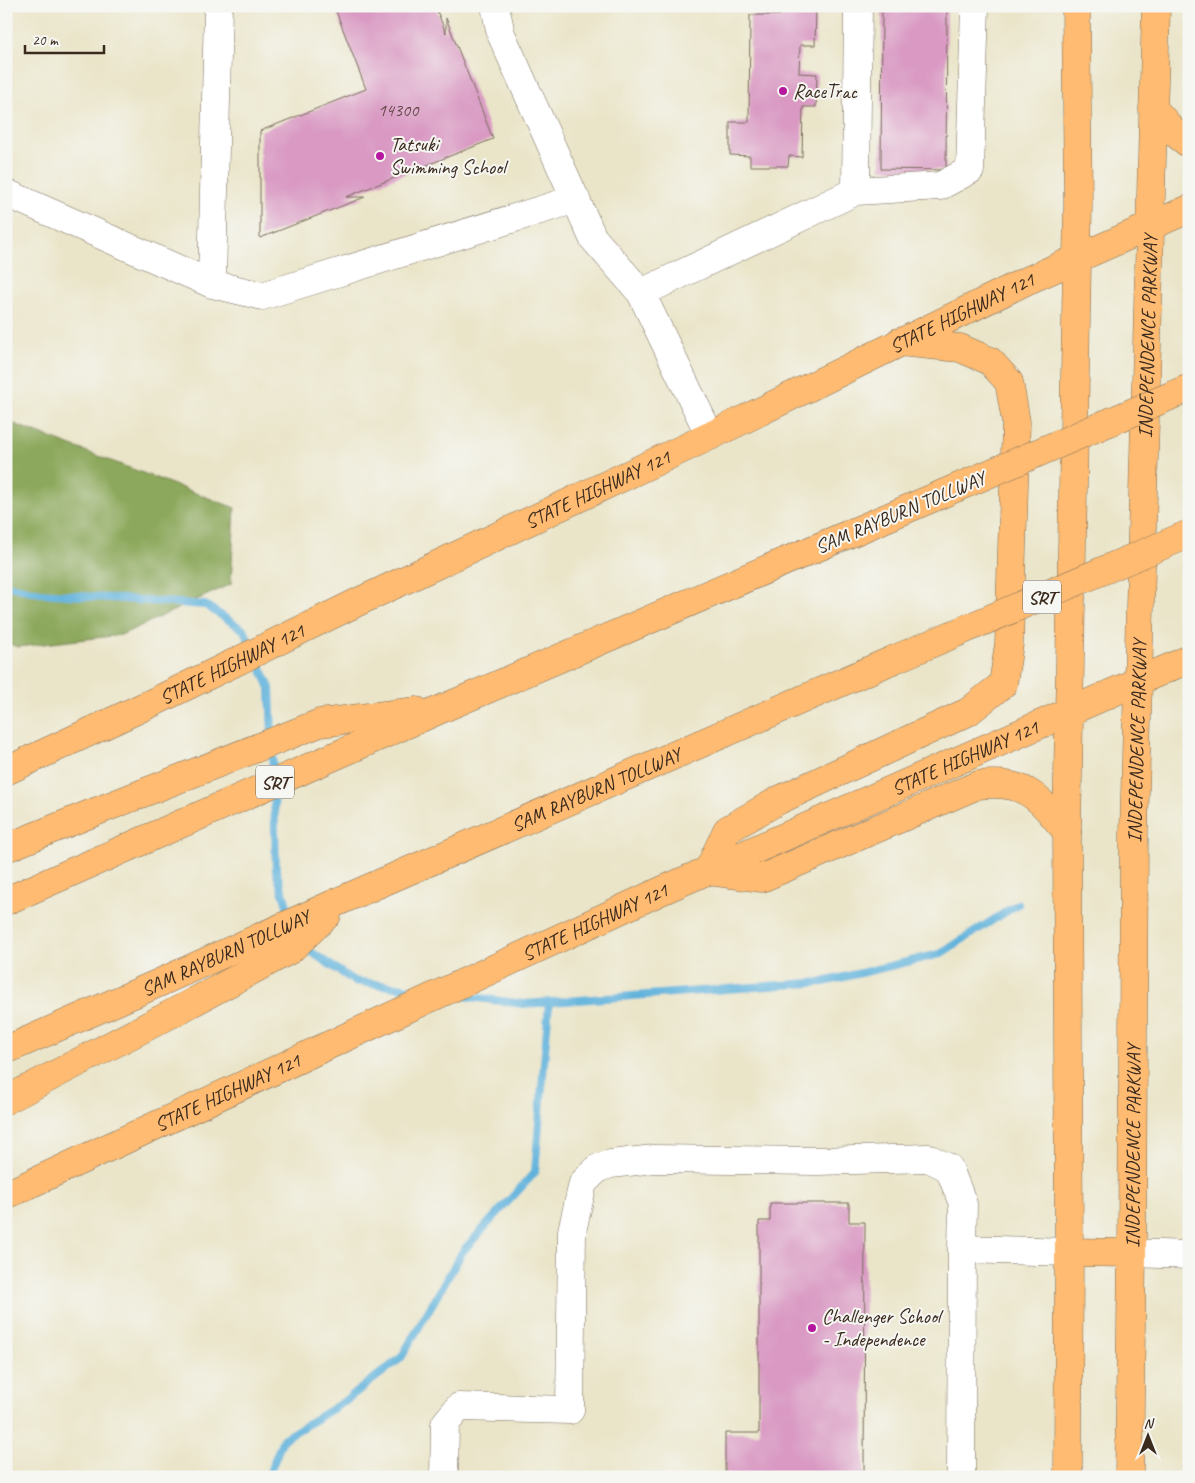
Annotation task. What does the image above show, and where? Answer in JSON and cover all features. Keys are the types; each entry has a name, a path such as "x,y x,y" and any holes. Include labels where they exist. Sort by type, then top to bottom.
{"main road":[{"path":"1068,1477 1067,832 1076,258 1076,6"},
{"name":"INDEPENDENCE PARKWAY","path":"1129,1477 1134,842 1156,6"},
{"path":"1153,108 1175,134 1189,144"},
{"name":"STATE HIGHWAY 121","path":"6,771 710,436 899,342 1076,258 1189,209"},
{"path":"899,342 960,348 990,361 1009,382 1016,422 1009,644 1003,684 968,712 779,800 727,830 708,871 762,878 978,785 995,783 1010,784 1027,791 1043,803 1067,832"},
{"name":"SAM RAYBURN TOLLWAY","path":"6,901 446,707 1189,388"},
{"name":"SAM RAYBURN TOLLWAY","path":"6,1050 344,899 895,659 1189,534"},
{"name":"STATE HIGHWAY 121","path":"6,1195 661,891 1189,659"},
{"path":"6,848 320,723 446,707"},
{"path":"6,1100 290,950 344,899"},
{"path":"1069,1252 1132,1253"}],"lane":[{"path":"212,284 218,6"},
{"path":"495,6 501,34 594,238 641,293 710,436"},
{"path":"856,191 858,6"},
{"path":"641,293 856,191 940,186 970,170 975,6"},
{"path":"6,193 212,284 262,296 576,200"},
{"path":"444,1477 445,1424 459,1407 570,1410 572,1231 583,1183 598,1168 611,1164 654,1159 817,1161 928,1158 950,1168 963,1204 961,1477"},
{"path":"962,1249 1069,1252"},
{"path":"1132,1253 1189,1255"}],"green space":[{"path":"6,421 235,508 231,584 121,635 18,647 6,643"}],"building":[{"path":"334,6 435,6 446,33 446,18 493,139 346,197 365,197 260,238 260,131 366,89"},
{"name":"RaceTrac","path":"882,6 947,6 946,170 881,169"},
{"name":"RaceTrac","path":"780,8 816,9 815,45 800,45 799,73 817,74 816,107 803,107 802,157 789,156 788,166 750,166 750,156 730,155 730,122 749,122 750,15 780,15"},
{"name":"Challenger School - Independence","path":"770,1203 849,1203 849,1222 865,1222 864,1477 725,1477 725,1433 759,1433 759,1221 770,1221"}],"waterway":[{"path":"6,585 40,593 205,605 244,630 270,688 272,736"},
{"path":"272,747 273,778"},
{"path":"274,790 276,871 291,918"},
{"path":"456,995 524,1004 823,982 940,954 1018,904"},
{"path":"301,945 354,981 425,991"},
{"path":"268,1477 283,1439 342,1403 401,1358 463,1251 535,1172 549,1003"}],"place":[{"name":"RaceTrac","path":"783,91"},
{"name":"Tatsuki Swimming School","path":"380,156"},
{"name":"Challenger School - Independence","path":"812,1328"}]}
